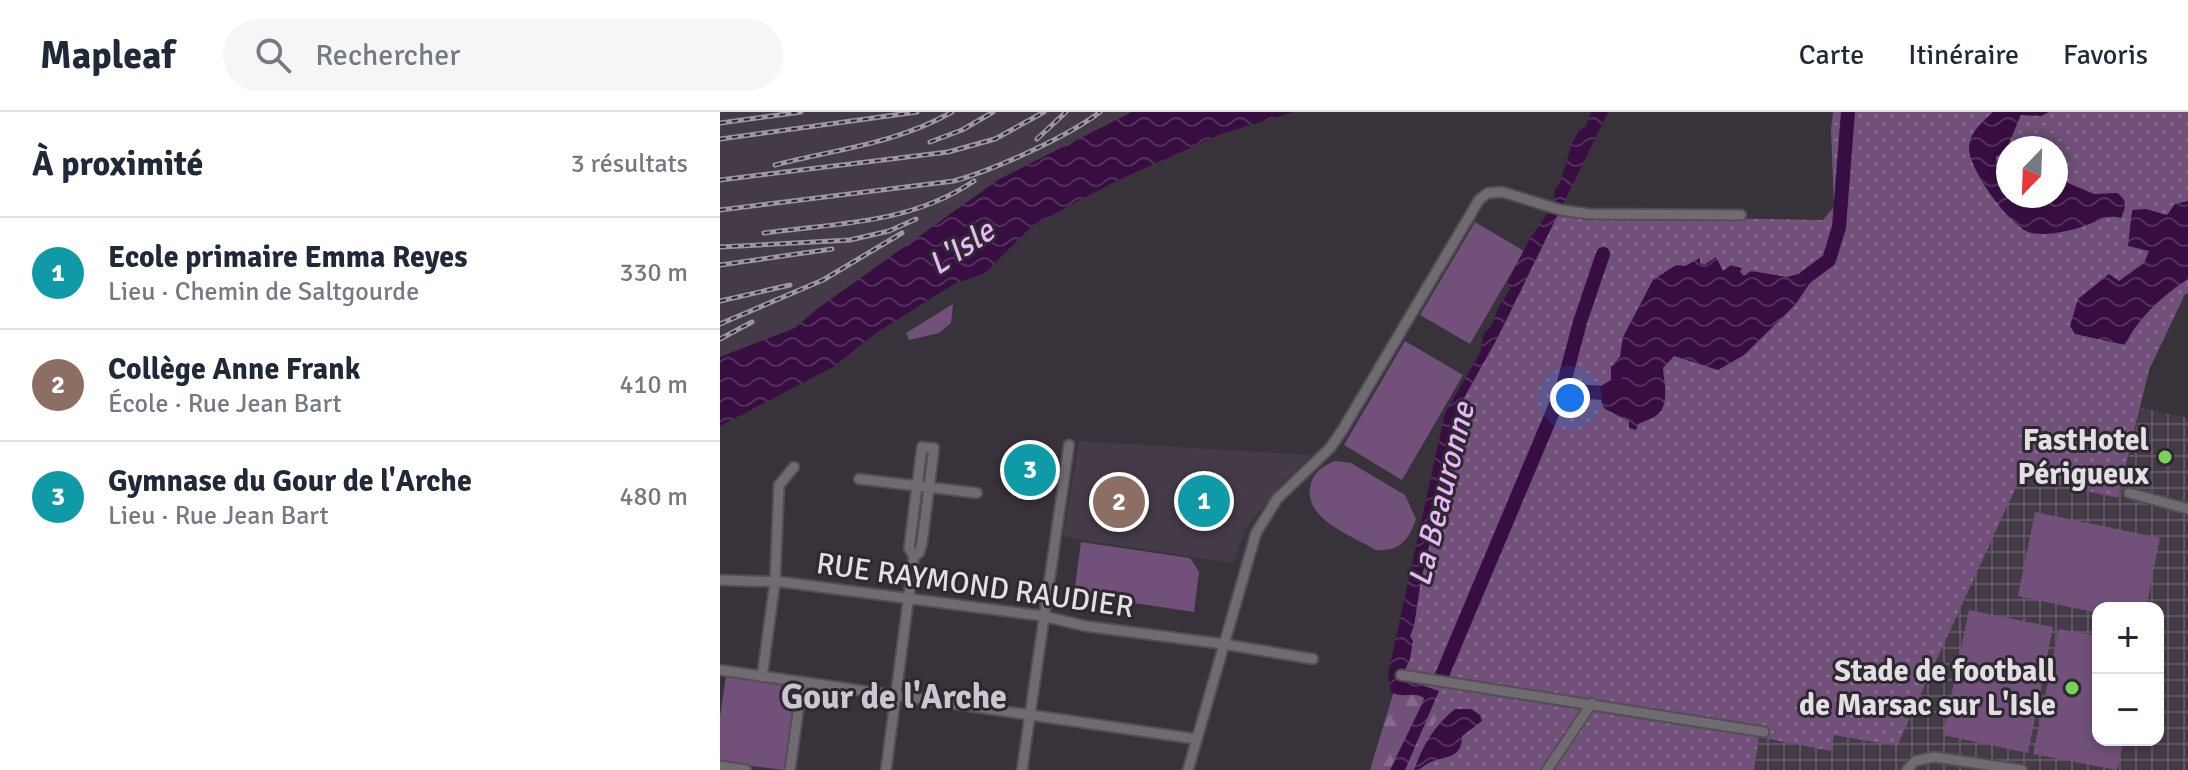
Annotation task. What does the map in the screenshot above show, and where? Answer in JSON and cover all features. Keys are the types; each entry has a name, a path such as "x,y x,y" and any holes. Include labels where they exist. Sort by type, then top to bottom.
{"street":[{"path":"1188,770 1256,533 1277,499 1330,448 1343,429 1479,200 1488,193 1502,192 1561,210 1589,214 1741,215"},
{"path":"1022,770 1069,445"},
{"path":"886,770 914,556 909,548 922,447 934,448 923,542 919,553 914,556"},
{"path":"762,677 775,582 779,485 794,467"},
{"path":"859,479 977,493"},
{"path":"2129,493 2188,509"},
{"path":"910,541 916,537 923,542"},
{"name":"RUE RAYMOND RAUDIER","path":"720,580 775,582 1043,616 1085,626 1313,659"},
{"path":"720,671 1196,739"},
{"path":"1401,675 1764,732"},
{"path":"790,770 802,683"},
{"path":"1547,770 1592,703"},
{"path":"1907,770 1915,761 1934,757 2022,770"},
{"path":"720,766 746,770"}],"shaded area":[{"path":"720,112 1132,112 874,270 795,328 720,357"},
{"path":"2141,408 2188,418 2188,770 1754,770 1759,737 1831,751 1833,735 1897,746 2021,475 2118,498"},
{"path":"1079,441 1311,455 1279,487 1246,528 1233,563 1063,537"}],"green space":[{"path":"1833,112 2188,112 2188,294 2185,294 2149,370 2118,498 2021,476 1897,746 1834,735 1831,751 1759,737 1754,770 1410,770 1441,711 1401,668 1462,401 1557,212 1589,216 1823,220 1834,207"},
{"path":"1475,222 1524,251 1470,344 1420,315"},
{"path":"953,304 951,323 939,333 909,340 906,333"},
{"path":"1405,341 1463,375 1402,480 1344,445"},
{"path":"1335,461 1351,463 1405,495 1416,519 1402,543 1391,549 1376,550 1332,526 1315,509 1310,499 1313,478 1322,468"},
{"path":"2035,512 2160,538 2147,602 2092,602 2092,612 2018,596"},
{"path":"1081,542 1190,558 1199,572 1194,612 1074,594"},
{"path":"1969,610 2053,627 2028,753 1943,735"},
{"name":"Stade de football de Marsac sur L'Isle","path":"2059,629 2092,635 2092,746 2123,746 2117,770 2033,754"},
{"path":"1401,668 1441,711 1410,770 1370,770"},
{"path":"726,676 796,686 784,770 720,762 720,717"}],"water":[{"name":"L'Isle","path":"1132,112 1294,112 1221,134 1116,181 1033,225 985,273 954,284 876,333 833,367 720,426 720,357 795,328 998,180"},
{"path":"1591,112 1608,112 1499,335 1464,398 1421,580 1410,636 1413,641 1410,659 1403,674 1409,681 1439,691 1405,770 1390,770 1424,698 1391,692 1388,674 1445,413 1480,353 1484,333 1491,326 1510,289 1506,285 1529,240 1554,204 1555,190 1572,143 1586,126"},
{"path":"1993,112 2049,112 2041,116 2021,115 2012,136 1996,136 1996,202 1970,156 1969,146 1978,127"},
{"path":"2068,183 2094,194 2117,193 2125,204 2121,218 2108,217 2074,229 2045,234 2023,229 2001,208 2068,208"},
{"path":"2188,201 2188,279 2152,308 2125,345 2075,334 2070,326 2078,299 2109,274 2119,281 2144,263 2149,251 2128,246 2132,210 2146,209 2167,215 2175,204"},
{"path":"1716,257 1723,271 1731,265 1742,268 1740,272 1744,276 1751,271 1787,277 1820,268 1795,305 1744,355 1718,370 1674,356 1663,368 1665,393 1661,411 1638,424 1636,430 1629,428 1629,421 1605,409 1601,403 1611,381 1611,367 1620,356 1623,337 1653,280 1676,265 1685,266 1700,258 1700,263 1704,265"},
{"path":"1455,709 1471,709 1480,715 1482,721 1462,736 1456,752 1414,770 1430,736"}],"waterway":[{"name":"La Beauronne","path":"1806,277 1829,260 1839,227 1848,112"},
{"name":"La Beauronne","path":"1562,390 1603,254"},
{"name":"La Beauronne","path":"1442,675 1562,390 1603,393 1618,384"},
{"path":"917,530 921,501"}],"railway":[{"path":"720,123 801,112"},
{"path":"720,139 917,112"},
{"path":"775,165 887,139 952,112"},
{"path":"930,142 962,130 993,112"},
{"path":"720,180 948,152 995,139 1044,112"},
{"path":"1037,139 1066,112"},
{"path":"720,210 954,181 1030,152 1100,112"},
{"path":"764,233 899,214 925,206 974,181"},
{"path":"720,247 850,240 889,231 916,219"},
{"path":"720,324 823,280 902,233"},
{"path":"720,265 832,249"},
{"path":"720,301 790,285"},
{"path":"720,339 752,322"}],"place":[{"name":"FastHotel Périgueux","path":"2165,457"},
{"name":"Gymnase du Gour de l'Arche","path":"1030,470"},
{"name":"Ecole primaire Emma Reyes","path":"1204,501"},
{"name":"Collège Anne Frank","path":"1119,502"},
{"name":"Stade de football de Marsac sur L'Isle","path":"2072,688"}],"district":[{"name":"Gour de l'Arche","path":"894,696"}]}
